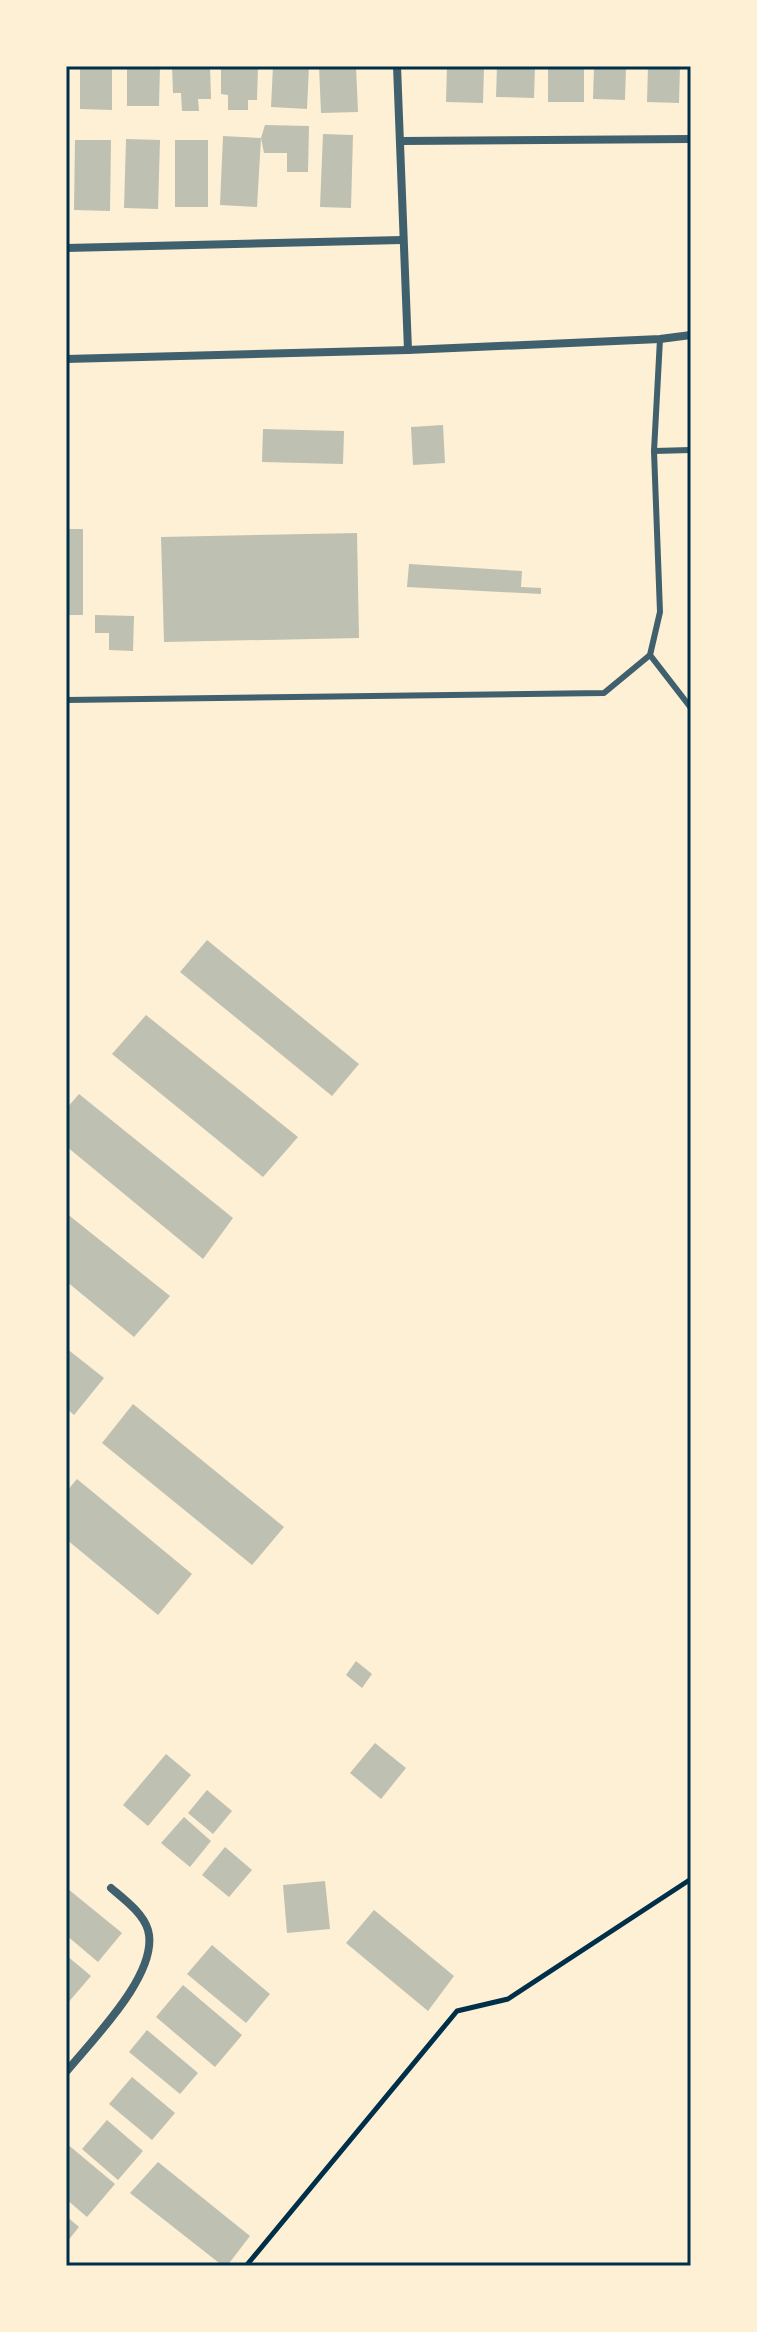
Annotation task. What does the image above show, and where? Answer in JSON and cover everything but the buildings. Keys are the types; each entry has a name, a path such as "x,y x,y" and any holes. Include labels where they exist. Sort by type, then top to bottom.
{"street":[{"path":"397,66 408,350"},
{"path":"401,141 691,139"},
{"path":"66,248 402,240"},
{"path":"66,359 408,350 691,335"},
{"path":"66,2072 130,1993 143,1969 150,1946 147,1927 133,1907 111,1888"}],"lane":[{"path":"66,700 604,693 650,655 660,612 654,451 660,339"},
{"path":"654,451 691,450"},
{"path":"650,655 691,708"}],"path":[{"path":"246,2266 457,2011 508,1999 691,1879"}]}
